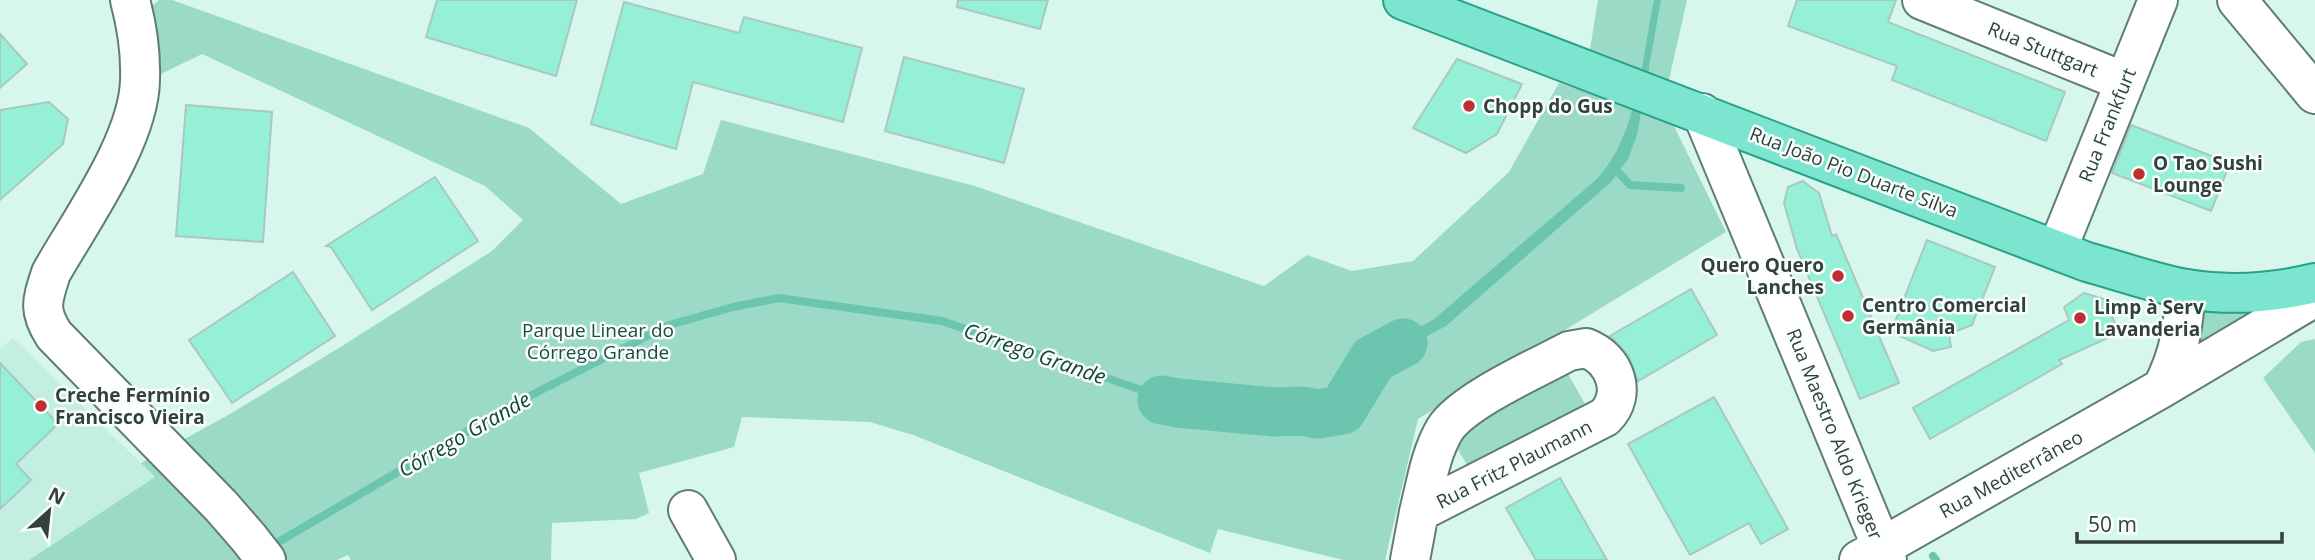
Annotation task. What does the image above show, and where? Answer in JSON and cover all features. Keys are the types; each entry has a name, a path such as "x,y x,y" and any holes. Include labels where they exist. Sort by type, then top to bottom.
{"main road":[{"name":"Rua João Pio Duarte Silva","path":"1403,0 2087,262 2186,289 2255,293 2292,289 2315,283"}],"street":[{"path":"130,0 139,35 141,82 130,132 51,273 44,296 43,317 54,335 257,548"},
{"name":"Rua Stuttgart","path":"1922,0 2124,82"},
{"name":"Rua Frankfurt","path":"2057,250 2158,0"},
{"path":"2237,0 2315,94"},
{"name":"Rua Maestro Aldo Krieger","path":"1702,113 1876,556"},
{"path":"2162,388 2173,368 2181,342 2186,289"},
{"name":"Rua Mediterrâneo","path":"1876,556 2315,297"},
{"name":"Rua Fritz Plaumann","path":"1410,560 1419,512 1433,458 1446,428 1466,407 1569,351 1586,348 1600,353 1611,368 1619,396 1614,409 1605,417 1419,512"},
{"path":"688,510 716,560"}],"shaded area":[{"path":"1654,0 1661,0 1637,135 1628,159 1611,182 1446,326 1378,362 1372,372 1337,406 1294,418 1159,408 1162,400 1302,411 1332,402 1370,354 1433,320 1597,179 1611,161 1630,118 1642,70"},
{"name":"Creche Fermínio Francisco Vieira","path":"13,338 155,477 29,560 0,560 0,349"}],"green space":[{"name":"Parque Linear do Córrego Grande","path":"159,0 172,0 529,128 621,204 703,174 721,120 975,186 1264,286 1307,255 1352,271 1413,261 1509,172 1559,83 1671,120 1726,232 1418,419 1385,560 1343,560 1218,529 1210,553 913,435 870,422 742,417 734,447 639,473 649,513 636,519 552,523 551,560 351,560 348,555 337,560 29,560 155,477 141,463 230,414 492,251 523,220 485,186 202,54 157,76 151,7"},
{"path":"1598,0 1687,0 1669,80 1590,49"},
{"path":"2196,305 2285,308 2201,346 2200,316"},
{"path":"2315,339 2315,453 2263,378 2301,342"},
{"path":"1568,374 1588,409 1470,469 1458,450 1461,438 1472,425"}],"building":[{"path":"437,0 577,0 556,76 426,37"},
{"path":"958,0 1048,0 1040,29 957,7"},
{"path":"1797,0 1896,0 1888,22 2065,92 2046,141 1892,80 1897,66 1788,26"},
{"path":"624,2 739,33 744,17 862,48 843,122 693,82 676,149 591,124"},
{"path":"0,34 27,64 0,88"},
{"path":"904,57 1024,89 1004,163 885,131"},
{"name":"Chopp do Gus","path":"1457,59 1522,84 1497,134 1466,153 1413,128"},
{"path":"49,102 68,119 63,144 0,200 0,110"},
{"path":"186,105 272,112 263,242 176,236"},
{"path":"2131,125 2230,163 2211,211 2112,173"},
{"path":"435,177 478,241 372,310 331,247 326,246"},
{"name":"Centro Comercial Germânia","path":"1803,181 1819,193 1832,236 1836,234 1899,383 1860,399 1797,249 1784,203 1788,187"},
{"path":"1927,240 1995,267 1972,325 1949,334 1951,347 1933,351 1891,332"},
{"path":"293,272 335,336 232,403 189,340"},
{"path":"1691,289 1717,335 1638,381 1628,355 1610,336"},
{"name":"Centro Comercial Germânia","path":"2084,293 2104,299 2115,323 2110,337 2059,360 2062,364 1930,439 1913,408 2069,320 2064,307"},
{"path":"0,363 58,424 16,464 31,480 0,509"},
{"path":"1714,397 1788,529 1761,544 1749,523 1690,555 1628,444"},
{"path":"1560,478 1607,560 1536,560 1506,508"}],"waterway":[{"path":"1615,169 1630,185 1681,188"},
{"name":"Córrego Grande","path":"268,548 512,405 669,325 733,307 779,298 942,321 1150,393 1162,400"},
{"name":"Córrego Grande","path":"1162,400 1274,412 1302,411 1317,414 1342,410 1373,359 1403,343"},
{"path":"1933,556 1936,560"}],"place":[{"name":"Chopp do Gus","path":"1469,106"},
{"name":"O Tao Sushi Lounge","path":"2139,174"},
{"name":"Quero Quero Lanches","path":"1838,276"},
{"name":"Centro Comercial Germânia","path":"1848,316"},
{"name":"Limp à Serv Lavanderia","path":"2080,318"},
{"name":"Creche Fermínio Francisco Vieira","path":"41,406"}]}
